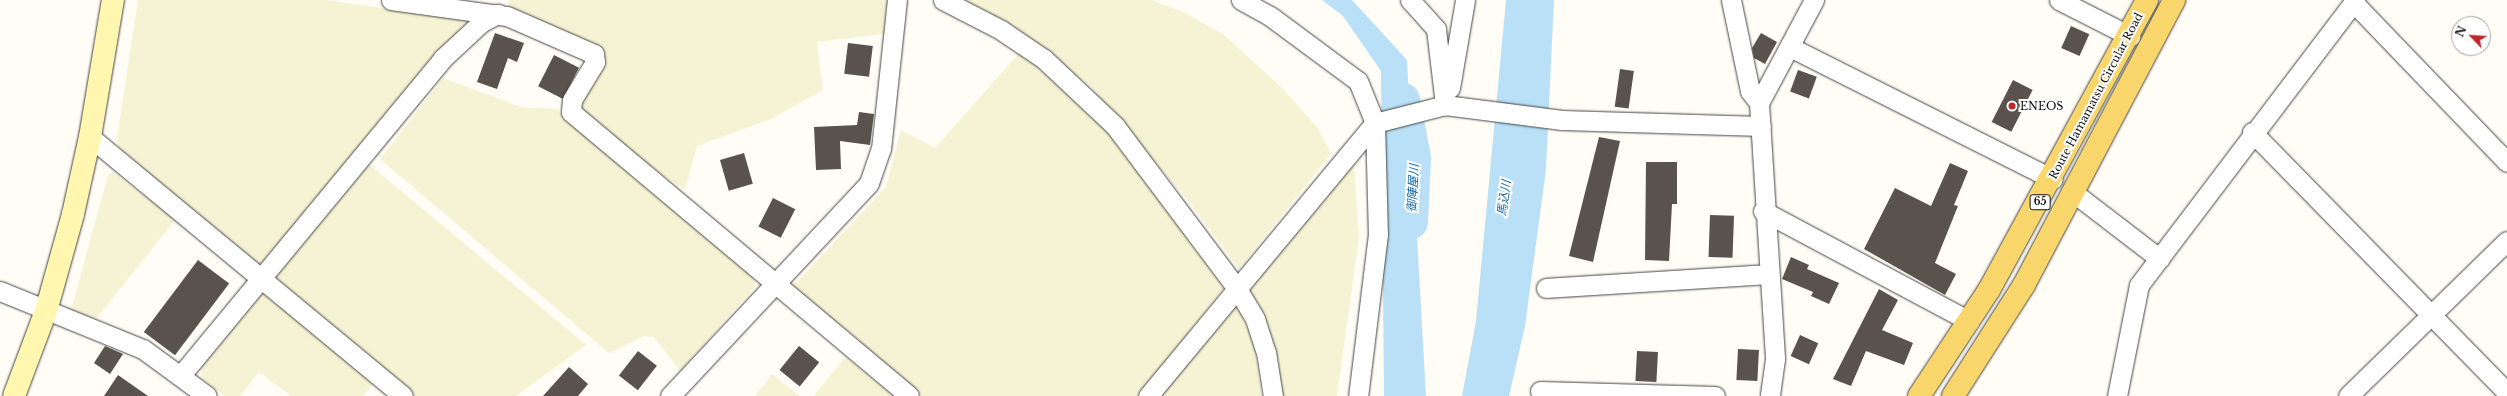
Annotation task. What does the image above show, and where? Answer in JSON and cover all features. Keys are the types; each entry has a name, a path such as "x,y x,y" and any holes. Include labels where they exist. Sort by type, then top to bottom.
{"main road":[{"name":"Route Hamamatsu Circular Road","path":"1919,396 1969,321 2053,179 2130,36 2147,0"},
{"name":"65","path":"1953,396 2024,285 2074,193 2174,0"}],"street":[{"path":"14,396 46,311 90,137 113,0"},
{"path":"391,0 500,7 594,54 595,62 572,100 571,112 909,396"},
{"path":"670,396 854,203 872,176 881,149 897,0"},
{"path":"943,0 1020,42 1088,98 1115,126 1236,287 1255,319 1266,352 1273,396"},
{"path":"1241,0 1270,16 1358,81 1375,123 1378,234 1358,396"},
{"path":"1410,0 1436,29 1452,106"},
{"path":"1452,106 1465,0"},
{"path":"1731,0 1750,91 1758,103 1761,126 1763,210 1775,359 1770,396"},
{"path":"1758,103 1814,0"},
{"path":"2059,0 2130,36"},
{"path":"2117,396 2139,285 2160,259 2252,132 2354,1 2507,162"},
{"path":"181,375 442,59 500,7"},
{"path":"1790,46 2053,179"},
{"path":"1148,396 1236,287 1375,123 1452,106 1562,120 1761,126"},
{"path":"2252,132 2507,392"},
{"path":"90,137 259,279 403,396"},
{"path":"2074,193 2160,259"},
{"path":"1763,210 1969,321"},
{"path":"2348,396 2507,241"},
{"path":"1546,288 1768,274"},
{"path":"0,291 46,311 143,348 207,396"},
{"path":"1540,391 1715,396"}],"shaded area":[{"path":"138,0 326,0 473,21 258,268 119,149 117,138"},
{"path":"509,0 887,0 884,34 817,42 823,90 771,119 697,146 685,190 575,116 595,62 507,16"},
{"path":"966,0 1151,0 1183,12 1223,34 1282,88 1317,127 1331,154 1239,269 1189,202 1089,85 1019,30"},
{"path":"1020,52 1103,126 1224,288 1138,396 921,396 793,286 886,187 901,130 935,148"},
{"path":"443,78 521,107 557,109 602,151 753,277 755,287 680,371 654,337 644,336 609,353 380,159"},
{"path":"365,161 586,345 516,396 412,396 270,278"},
{"path":"1354,163 1359,238 1337,396 1282,396 1271,336 1248,287"},
{"path":"112,172 176,219 96,319 71,310 108,175"},
{"path":"267,293 376,380 363,396 291,396 259,372 240,396 224,396 201,377 202,365 259,294"},
{"path":"1235,299 1254,346 1262,396 1155,396"},
{"path":"846,357 893,396 813,396"},
{"path":"772,374 800,396 755,396"}],"water":[{"path":"1322,0 1352,0 1407,60 1426,396 1384,396 1381,71 1343,16"},
{"name":"馬込川","path":"1506,0 1554,0 1546,169 1525,326 1509,396 1462,396 1476,321"}],"building":[{"path":"2071,26 2089,34 2080,56 2061,48"},
{"path":"495,33 524,43 517,62 508,58 497,89 477,82"},
{"path":"1761,33 1777,42 1765,64 1754,58 1752,48"},
{"path":"848,43 873,46 869,77 844,74"},
{"path":"554,55 579,68 563,99 538,86"},
{"path":"1620,69 1634,71 1629,109 1615,107"},
{"path":"1798,70 1817,77 1809,98 1790,92"},
{"name":"ENEOS","path":"2013,80 2033,90 2011,132 1992,122"},
{"path":"859,112 874,114 870,145 840,141 841,169 816,170 814,127 857,125"},
{"path":"1599,137 1620,141 1593,262 1569,256"},
{"path":"744,153 753,184 729,191 720,160"},
{"path":"1646,162 1677,162 1677,204 1672,204 1669,261 1645,260"},
{"path":"1950,163 1968,171 1954,205 1958,206 1935,263 1956,274 1945,295 1864,249 1895,188 1931,206"},
{"path":"773,198 795,209 781,238 758,227"},
{"path":"1710,215 1734,216 1733,258 1709,257"},
{"path":"1791,257 1809,265 1807,269 1839,283 1829,304 1811,296 1813,292 1782,279"},
{"path":"198,260 229,283 175,355 144,332"},
{"path":"1879,289 1898,300 1882,330 1913,343 1904,365 1866,351 1851,386 1833,379"},
{"path":"1800,335 1818,343 1809,364 1791,356"},
{"path":"105,346 123,354 110,374 94,363"},
{"path":"799,346 819,362 800,386 779,370"},
{"path":"1738,349 1759,350 1757,381 1736,380"},
{"path":"638,351 657,366 638,390 619,375"},
{"path":"1637,351 1658,352 1656,382 1635,381"},
{"path":"569,367 588,384 578,396 543,396"},
{"path":"118,375 148,396 104,396"}],"waterway":[{"name":"御陣屋川","path":"1403,99 1414,158 1411,222"}],"place":[{"name":"ENEOS","path":"2012,106"}]}
